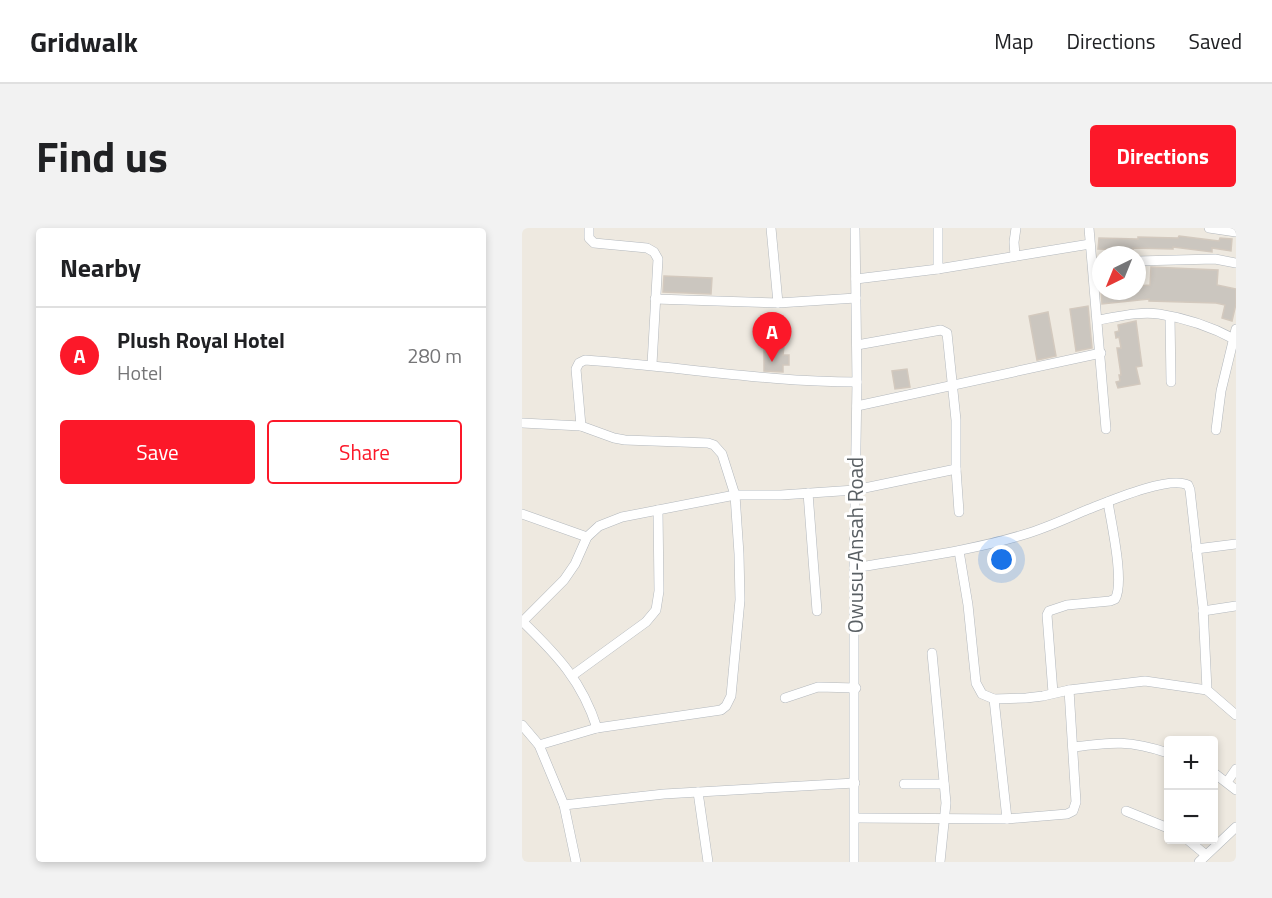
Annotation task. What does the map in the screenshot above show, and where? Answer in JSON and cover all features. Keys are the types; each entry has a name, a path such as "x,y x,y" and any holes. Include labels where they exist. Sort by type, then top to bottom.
{"street":[{"path":"589,228 589,238 594,243 647,248 654,252 658,259 652,364"},
{"path":"771,228 778,303"},
{"name":"Owusu-Ansah Road","path":"854,862 856,688 854,568 857,406 855,228"},
{"path":"938,228 938,270"},
{"path":"1015,256 1016,228"},
{"path":"1089,228 1106,429"},
{"path":"1209,228 1236,232"},
{"path":"856,279 938,270 1090,244"},
{"path":"1146,261 1204,259 1236,262"},
{"path":"655,299 778,303 856,298"},
{"path":"1098,320 1132,314 1158,314 1200,325 1234,340"},
{"path":"1170,316 1171,382"},
{"path":"1216,430 1221,391 1236,329"},
{"path":"857,345 945,331 949,335 959,513"},
{"path":"857,406 1101,353"},
{"path":"582,426 576,369 579,363 585,360 652,364 772,380 857,382"},
{"path":"522,423 582,426 614,438 714,445 722,453 735,495 740,554 740,600 731,696 729,702 721,710 597,728 539,745"},
{"path":"597,728 586,698 573,675 522,622 564,580 575,564 587,537 606,523 622,517 735,495 855,490 956,469"},
{"path":"854,568 959,551 1029,533 1143,489 1177,482 1185,483 1190,490 1203,611 1208,690"},
{"path":"808,493 817,611"},
{"path":"1053,693 1047,615 1049,611 1067,605 1110,601 1115,599 1119,590 1118,562 1108,502"},
{"path":"573,675 646,622 656,610 659,591 658,510"},
{"path":"522,514 587,537"},
{"path":"1196,549 1236,544"},
{"path":"959,551 968,605 976,683 982,694 994,699 1043,696 1069,690 1145,681 1208,690 1236,715"},
{"path":"1203,611 1236,606"},
{"path":"932,653 946,803 940,862"},
{"path":"785,698 818,687 856,688"},
{"path":"855,818 1007,819 1067,814 1073,811 1076,802 1069,690"},
{"path":"994,699 1007,819"},
{"path":"522,725 539,745 564,805 576,862"},
{"path":"1073,747 1124,742 1143,744 1164,752"},
{"path":"1227,782 1236,768"},
{"path":"1218,776 1236,790"},
{"path":"564,805 664,794 855,783"},
{"path":"904,784 944,784"},
{"path":"698,792 708,862"},
{"path":"1126,811 1164,826"},
{"path":"1191,844 1203,859 1236,827"}],"building":[{"path":"1179,236 1219,241 1220,238 1232,239 1231,251 1212,248 1212,252 1173,247 1173,249 1146,248 1146,246 1098,246 1099,238 1178,238"},
{"path":"1151,267 1218,270 1217,285 1236,289 1236,304 1232,321 1222,318 1225,305 1149,301 1146,299 1146,285 1150,285"},
{"path":"664,276 712,278 711,294 663,292"},
{"path":"1102,300 1140,300 1102,304"},
{"path":"1088,306 1092,348 1076,351 1070,309"},
{"path":"1048,312 1056,356 1037,360 1029,316"},
{"path":"1136,321 1142,366 1136,367 1140,384 1118,388 1116,382 1120,381 1119,375 1121,375 1117,348 1121,348 1119,337 1116,338 1115,332 1119,331 1118,325"},
{"path":"764,346 784,346 783,355 789,355 789,365 783,365 783,372 764,371"},
{"path":"907,369 910,387 895,389 892,371"}],"place":[{"name":"Plush Royal Hotel","path":"772,362"}]}
